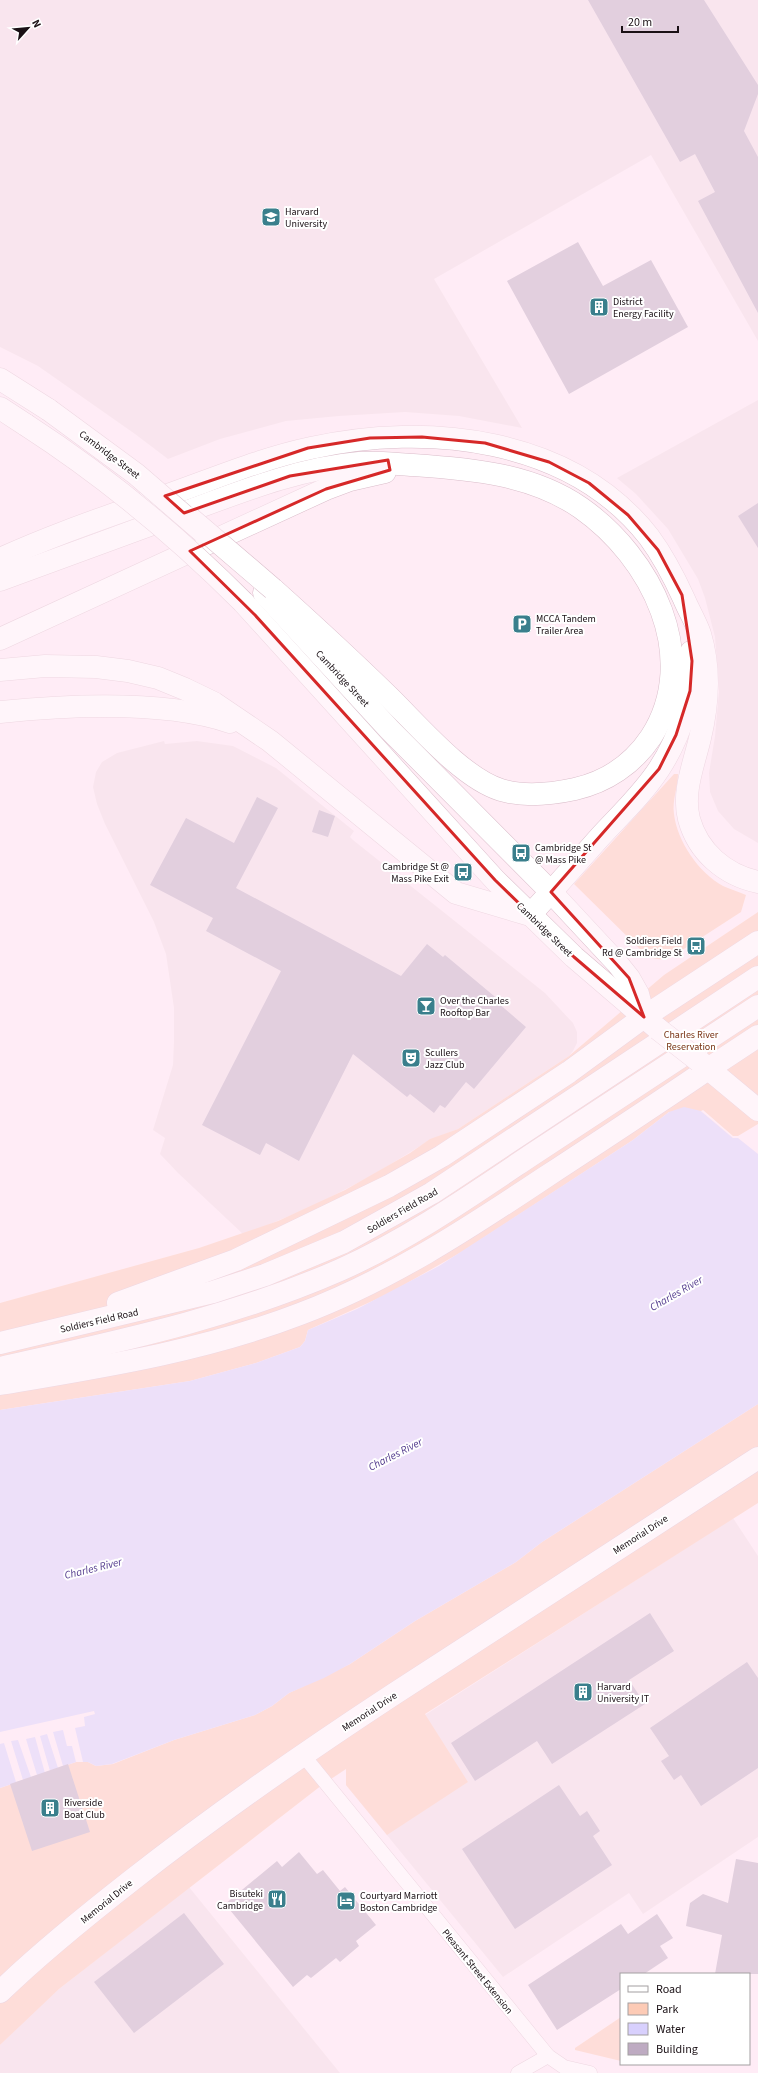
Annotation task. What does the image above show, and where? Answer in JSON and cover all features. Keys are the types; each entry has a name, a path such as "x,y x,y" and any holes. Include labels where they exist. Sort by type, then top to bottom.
{"main road":[{"name":"Cambridge Street","path":"0,379 49,410 116,458 190,518 269,591 394,734 550,892 629,978 651,1023"},
{"name":"Cambridge Street","path":"0,408 74,457 174,536 243,602 496,880 530,915 574,957 651,1023 758,1110"},
{"path":"0,559 42,540 260,462 308,448 370,438 437,437 485,443 517,451 549,462 585,481 620,507 647,536 667,565 682,595 702,641 706,678 704,721 687,790 689,817 700,843 713,859 736,875 758,882"},
{"path":"0,580 247,490 290,476 360,463 446,467 492,473 522,480 545,488 570,501 611,532 633,558 647,579 659,603 668,629 672,659 670,686 660,720 648,741 630,762 598,781 568,790 545,793 518,793 503,790 476,777 450,756 329,640 269,591"},
{"path":"0,640 326,489 350,480 415,465"},
{"path":"0,545 42,540"},
{"path":"0,670 65,666 96,666 158,678 190,691 214,703 305,768 456,893 530,915 646,786 663,763 673,744 686,706 691,681 691,654 682,595"},
{"path":"0,712 83,707 153,708 214,716 252,729"},
{"path":"45,1332 236,1260 389,1186 442,1156 569,1072 651,1023 758,942"},
{"name":"Soldiers Field Road","path":"0,1343 213,1292 276,1271 344,1242 432,1192 758,977"},
{"path":"0,1368 214,1316 279,1295 341,1269 401,1238 460,1203 758,1006"},
{"path":"0,1384 92,1368 183,1349 250,1332 336,1299 445,1243 704,1065 758,1036"},
{"name":"Memorial Drive","path":"0,1992 34,1960 124,1886 218,1814 303,1755 758,1458"}],"street":[{"name":"Pleasant Street Extension","path":"303,1755 548,2056 564,2067 590,2073"},
{"path":"518,2073 548,2056"}],"highlighted area":[{"path":"422,437 485,443 549,462 589,483 628,515 658,550 682,595 692,661 690,691 676,735 659,769 551,892 629,978 644,1017 574,957 495,880 255,615 190,551 326,489 390,470 388,460 290,476 184,513 165,496 308,448 370,438"}],"shaded area":[{"name":"Harvard University","path":"0,0 758,0 758,341 651,155 434,279 522,428 459,416 405,412 339,416 286,421 220,439 168,459 38,366 0,347"},
{"path":"758,400 758,843 734,829 718,811 710,792 709,773 715,736 719,691 715,637 705,598 698,579 668,529 636,494 617,478"},
{"path":"164,741 165,744 197,741 233,746 276,768 354,831 350,837 353,840 545,993 573,1023 577,1032 577,1043 573,1051 569,1056 458,1129 430,1140 373,1175 313,1206 244,1235 160,1154 165,1138 153,1130 173,1065 174,1041 174,1008 166,954 154,922 105,824 97,804 93,787 96,772 102,762 117,753"},
{"path":"733,1518 758,1556 758,1837 643,1914 629,1893 503,1977 346,1785 425,1715"},
{"path":"189,1887 340,2073 0,2073 0,2045 33,2012 59,1989"}],"green space":[{"path":"674,774 678,774 674,814 684,845 698,865 714,880 723,886 746,895 741,912 673,956 659,959 652,958 645,954 574,884"},
{"name":"Charles River Reservation","path":"758,912 758,1126 738,1138 733,1138 701,1111 669,1112 633,1140 465,1250 388,1294 308,1330 305,1341 300,1347 256,1363 190,1381 0,1410 0,1303 199,1248 278,1221 345,1190 410,1153 430,1139 458,1129 569,1056 664,975"},
{"path":"758,1404 758,1503 425,1714 468,1782 387,1835 346,1785 346,1769 322,1785 59,1989 0,2045 0,1788 76,1762 88,1762 96,1766 113,1764 174,1740 255,1715 272,1706 289,1693 350,1664 415,1621 516,1562 542,1542"},
{"path":"620,2018 620,2061 575,2050 575,2048"}],"water":[{"name":"Charles River","path":"684,1107 701,1111 733,1138 738,1138 758,1126 758,1404 542,1542 516,1562 415,1621 350,1664 324,1678 289,1693 272,1706 255,1715 174,1740 112,1764 96,1766 88,1762 76,1762 0,1788 0,1410 190,1381 256,1363 300,1347 305,1341 308,1330 357,1309 439,1266 633,1140 669,1112"}],"pier":[{"path":"703,1110 733,1136 738,1136 758,1124 758,1154 738,1138 733,1138 701,1111"},
{"path":"94,1711 95,1714 84,1717 85,1726 75,1728 83,1762 76,1762 72,1746 67,1746 63,1730 53,1732 63,1766 58,1768 47,1734 40,1736 50,1771 45,1773 35,1737 26,1739 37,1775 31,1777 18,1740 11,1741 23,1780 16,1782 4,1743 0,1744 0,1732"}],"building":[{"path":"588,0 704,0 758,85 758,94 744,131 758,157 758,313 698,201 715,192 695,154 680,162"},
{"name":"District Energy Facility","path":"578,242 603,286 651,260 688,327 569,394 507,281"},
{"path":"758,503 758,548 738,516"},
{"path":"257,797 278,808 236,888 401,976 427,944 443,957 445,955 500,1001 498,1003 526,1027 474,1089 466,1082 445,1108 440,1105 434,1113 410,1094 407,1097 353,1054 299,1161 266,1143 260,1155 202,1125 281,971 206,931 213,918 150,885 186,818 234,843"},
{"path":"319,810 335,816 328,837 312,832"},
{"name":"Harvard University IT","path":"650,1613 674,1651 629,1680 645,1704 552,1764 537,1741 475,1781 451,1743"},
{"path":"747,1662 758,1678 758,1768 701,1806 681,1775 674,1780 661,1761 669,1756 650,1728"},
{"name":"Riverside Boat Club","path":"68,1764 90,1832 32,1851 10,1784"},
{"path":"559,1785 580,1816 587,1811 600,1831 593,1836 612,1865 515,1929 462,1849"},
{"path":"299,1852 317,1874 323,1870 340,1891 345,1887 376,1925 356,1941 359,1946 340,1962 336,1958 311,1978 307,1975 293,1987 225,1904 277,1861 282,1867"},
{"path":"736,1859 758,1863 758,1974 715,1973 722,1935 686,1926 690,1903 703,1894 728,1903"},
{"path":"184,1913 224,1964 134,2033 94,1982"},
{"path":"657,1914 673,1938 660,1946 668,1958 646,1973 620,1973 620,1990 557,2030 528,1985 621,1924 628,1934"}],"place":[{"name":"Harvard University","path":"271,217"},
{"name":"District Energy Facility","path":"599,307"},
{"name":"MCCA Tandem Trailer Area","path":"522,624"},
{"name":"Cambridge St @ Mass Pike","path":"521,853"},
{"name":"Cambridge St @ Mass Pike Exit","path":"463,872"},
{"name":"Soldiers Field Rd @ Cambridge St","path":"696,946"},
{"name":"Over the Charles Rooftop Bar","path":"426,1006"},
{"name":"Scullers Jazz Club","path":"411,1058"},
{"name":"Harvard University IT","path":"583,1692"},
{"name":"Riverside Boat Club","path":"50,1808"},
{"name":"Bisuteki Cambridge","path":"277,1899"},
{"name":"Courtyard Marriott Boston Cambridge","path":"346,1901"}]}
